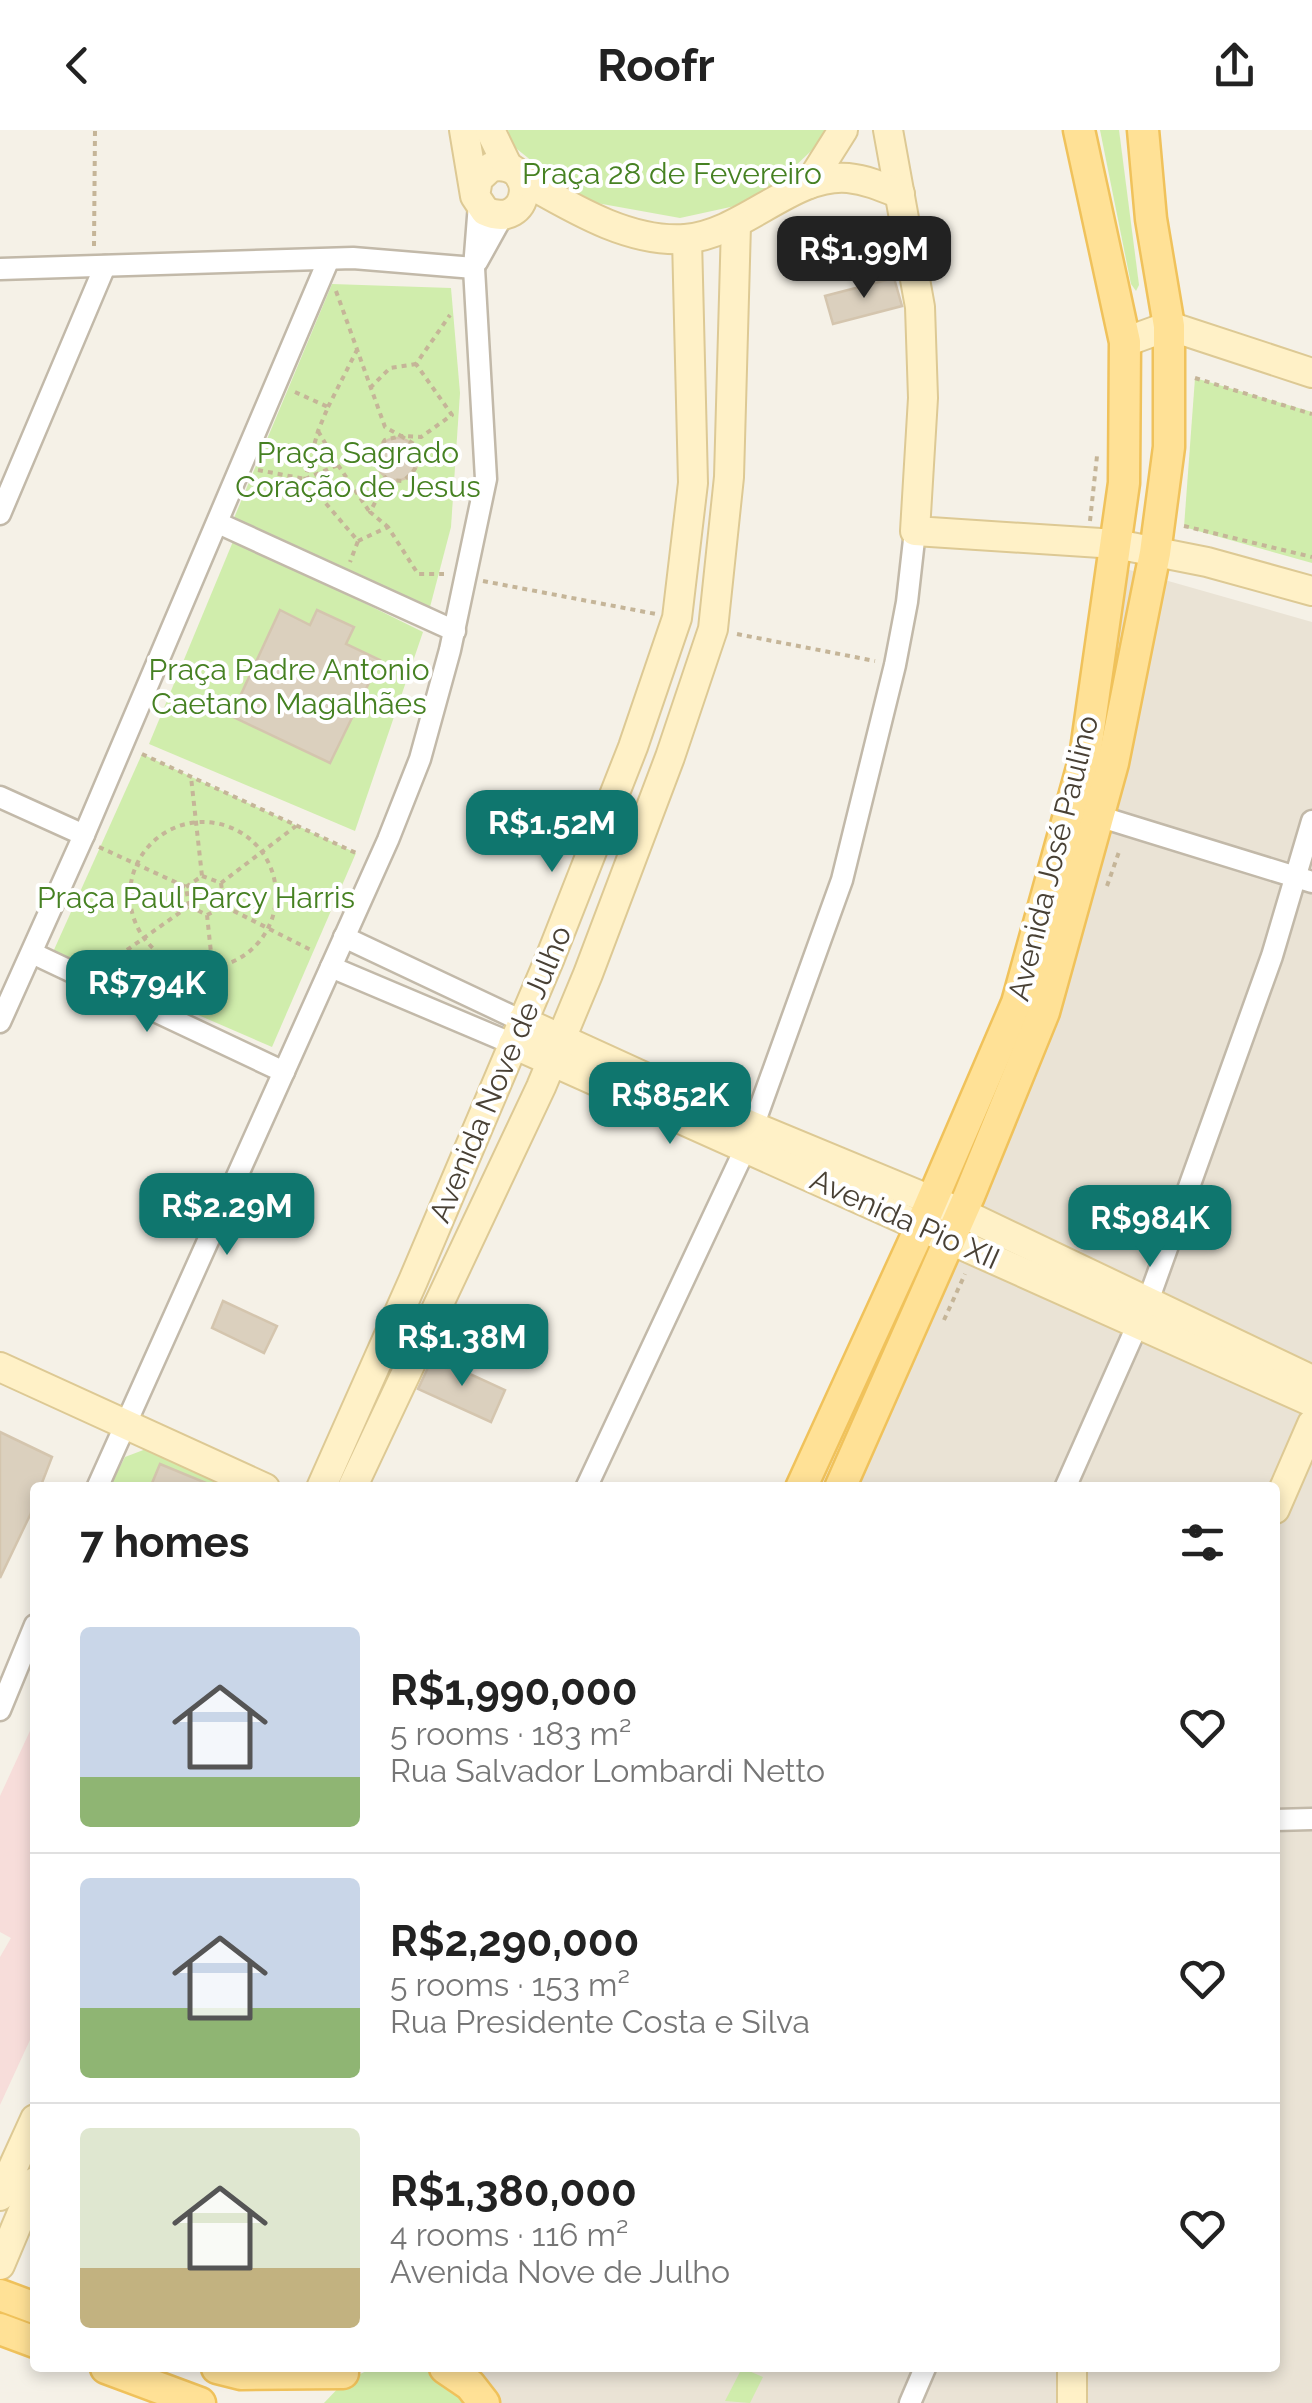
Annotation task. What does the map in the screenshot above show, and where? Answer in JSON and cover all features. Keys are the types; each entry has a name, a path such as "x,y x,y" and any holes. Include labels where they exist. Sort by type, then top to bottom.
{"main road":[{"name":"Avenida José Paulino","path":"804,1482 927,1213 1017,1003 1085,757 1124,482 1125,342 1079,130"},
{"name":"Avenida José Paulino","path":"843,1482 1044,1012 1113,763 1156,553 1169,447 1169,326 1142,130"},
{"path":"0,2295 30,2306"},
{"path":"0,2329 30,2340"},
{"path":"117,2372 200,2403"},
{"path":"234,2372 296,2372"},
{"path":"315,2403 347,2372"}],"street":[{"path":"100,1482 420,760 455,631 486,479 474,268 492,207 464,130"},
{"path":"490,130 515,173 524,198 492,207"},
{"path":"810,184 842,130"},
{"path":"589,1482 749,1138 842,880 896,665 908,602 924,398 920,307 888,130"},
{"path":"492,207 478,179 491,167 515,173 577,210 660,238 687,239 736,226 810,184 844,178 900,194"},
{"path":"492,207 577,210"},
{"name":"Avenida Nove de Julho","path":"355,1482 556,1049 664,775 713,629 729,477 736,226"},
{"name":"Avenida Nove de Julho","path":"323,1482 517,1032 633,747 677,618 693,482 687,239"},
{"path":"0,269 354,258 474,268"},
{"path":"0,1022 90,840 328,261"},
{"path":"0,514 100,266"},
{"path":"1125,342 1169,326 1312,373"},
{"path":"218,523 455,631"},
{"path":"915,532 1116,544 1207,562 1312,592"},
{"path":"0,797 90,840"},
{"path":"1098,816 1304,879"},
{"path":"1068,1482 1143,1312 1272,956 1304,879 1312,820"},
{"name":"Avenida Pio XII","path":"344,938 517,1032"},
{"path":"32,954 284,1072"},
{"name":"Avenida Pio XII","path":"331,967 517,1032 749,1138 956,1225 1143,1312 1312,1380"},
{"name":"Avenida Pio XII","path":"1143,1312 1312,1402"},
{"path":"0,1367 253,1482"},
{"path":"1280,1498 1312,1424"},
{"path":"0,1710 30,1637"},
{"path":"1280,1820 1312,1819"},
{"path":"0,2196 30,2131"},
{"path":"0,2265 30,2194"},
{"path":"910,2403 922,2372"},
{"path":"1072,2372 1072,2403"}],"path":[{"path":"95,130 100,266"},
{"path":"336,292 385,427 414,444 416,472 403,481 387,480"},
{"path":"370,388 390,368 416,364 450,315"},
{"path":"305,480 328,406 357,350"},
{"path":"387,480 377,464 377,452 385,440 421,437 452,415 416,364"},
{"path":"1195,378 1312,414"},
{"path":"296,392 328,406"},
{"path":"318,431 370,512 388,527 418,574"},
{"path":"258,470 305,480 338,465"},
{"path":"305,480 358,541"},
{"path":"370,512 387,480"},
{"path":"1186,509 1184,528 1312,557"},
{"path":"349,566 358,541 388,527"},
{"path":"418,574 466,578 677,618"},
{"path":"414,583 418,574"},
{"path":"713,629 896,665"},
{"path":"142,754 356,853"},
{"path":"191,777 202,876"},
{"path":"196,823 232,829 262,852 276,892 268,928 250,951 213,968 174,962 144,938 131,898 137,864 156,839 180,826 196,823"},
{"path":"221,883 296,826"},
{"path":"90,840 186,887"},
{"path":"202,876 221,883"},
{"path":"186,887 202,876"},
{"path":"221,883 224,906"},
{"path":"186,887 189,906"},
{"path":"189,906 208,914 224,906"},
{"path":"127,950 189,906"},
{"path":"224,906 313,951"},
{"path":"208,914 217,1009"},
{"path":"159,991 174,962"}],"shaded area":[{"path":"1105,563 1312,622 1312,2403 451,2403 464,2372 1280,2372 1280,1482 828,1482 874,1391 956,1124 1041,881 1096,664"},
{"path":"30,1731 30,2040 0,2105 0,1957 11,1938 0,1932 0,1796"}],"green space":[{"name":"Praça 28 de Fevereiro","path":"508,130 829,130 758,201 680,218 580,200 512,145"},
{"path":"1100,130 1119,130 1139,285 1136,291 1131,284"},
{"name":"Praça Sagrado Coração de Jesus","path":"332,284 451,288 460,393 451,527 430,607 234,518"},
{"path":"1195,378 1312,412 1312,563 1184,527"},
{"name":"Praça Padre Antonio Caetano Magalhães","path":"234,539 423,632 355,831 149,744"},
{"name":"Praça Paul Parcy Harris","path":"142,754 356,853 272,1047 53,952"},
{"path":"146,1449 157,1451 226,1482 112,1482 125,1457"},
{"path":"364,2372 432,2372 476,2403 324,2403 345,2381"},
{"path":"740,2372 763,2377 750,2403 725,2401"}],"building":[{"path":"894,278 902,306 833,324 825,296"},
{"path":"397,438 412,444 418,459 412,474 397,480 382,474 376,459 382,444"},
{"path":"280,610 310,625 317,610 354,627 346,644 380,660 330,763 231,716"},
{"path":"223,1301 277,1326 264,1353 212,1328"},
{"path":"433,1357 505,1390 491,1422 418,1389"},
{"path":"0,1432 52,1457 42,1482 30,1482 30,1515 0,1578"},
{"path":"160,1464 204,1482 152,1482"}]}
